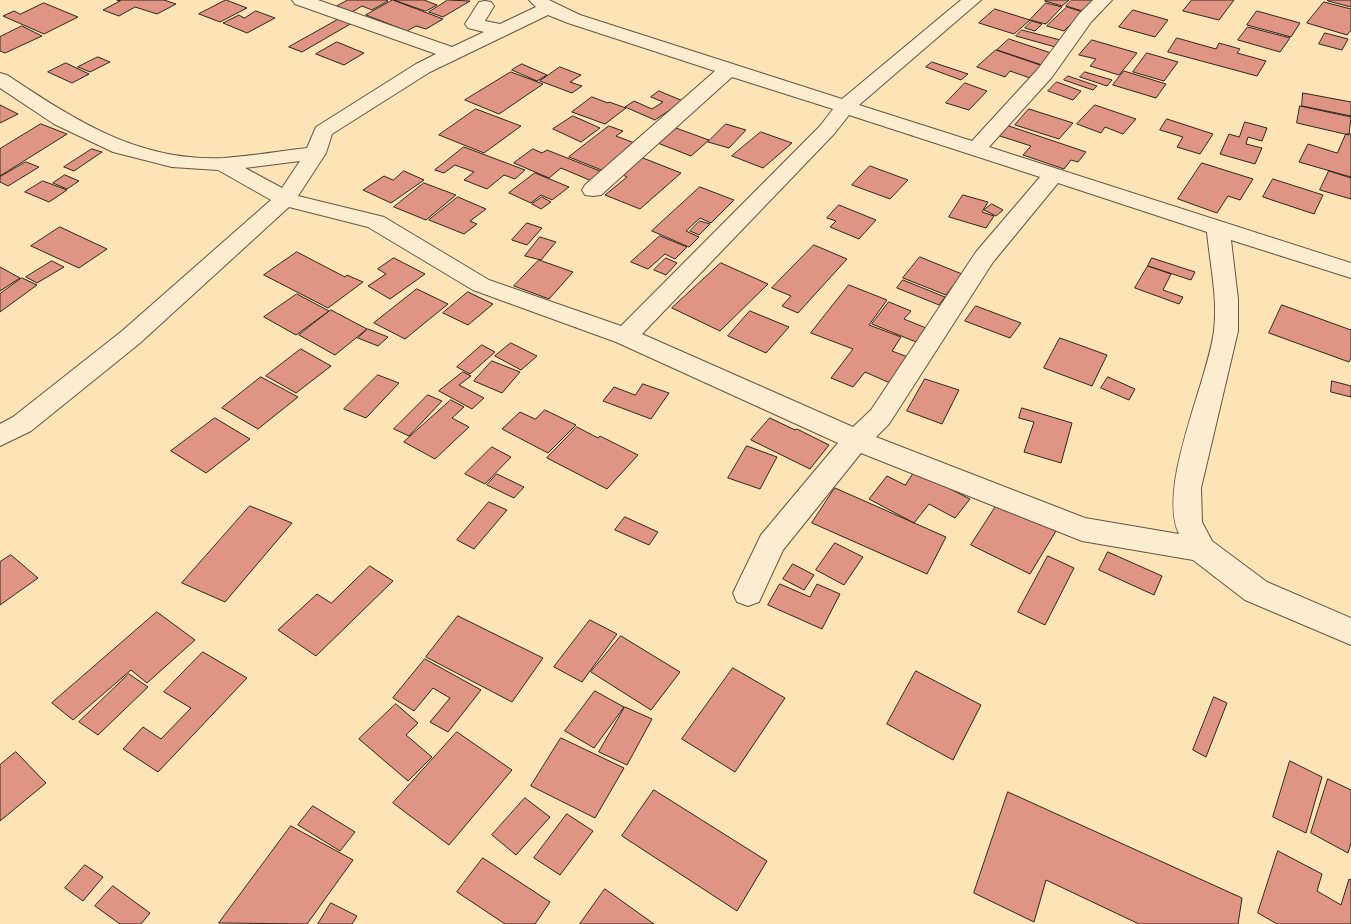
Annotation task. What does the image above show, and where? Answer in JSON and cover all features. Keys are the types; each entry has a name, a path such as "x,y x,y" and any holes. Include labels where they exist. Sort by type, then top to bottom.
{"street":[{"path":"301,0 453,54"},
{"path":"624,336 828,130 844,108 972,0"},
{"path":"975,150 1045,73 1085,18 1103,0"},
{"path":"7,424 131,337 285,200 316,153 323,130 423,68 503,30 543,4 574,19 728,70 1351,271"},
{"path":"485,6 474,24 503,30"},
{"path":"593,190 728,70"},
{"path":"0,79 61,120 120,148 172,161 223,164 316,153"},
{"path":"223,164 285,200 376,222 481,285 624,336 856,440 1082,529 1201,549"},
{"path":"748,593 771,543 856,440 880,417 984,257 1054,175"},
{"path":"1218,228 1226,298 1226,330 1187,488 1188,522 1201,549 1256,591 1351,632"}],"building":[{"path":"117,0 164,0 176,4 157,14 135,7 119,16 103,10 120,1"},
{"path":"226,0 247,8 220,22 199,14"},
{"path":"348,0 388,1 372,10 362,6 352,12 337,6"},
{"path":"393,0 443,19 426,29 416,26 407,31 366,15"},
{"path":"394,0 424,0 437,5 426,11"},
{"path":"448,0 470,1 443,17 429,12"},
{"path":"1069,0 1062,6 1045,1"},
{"path":"1072,0 1093,0 1082,11 1066,6"},
{"path":"1192,0 1234,0 1219,20 1183,11"},
{"path":"1351,0 1351,7 1328,1"},
{"path":"1324,2 1351,9 1351,30 1347,35 1307,23"},
{"path":"44,3 78,17 44,34 3,16 14,11 20,14"},
{"path":"1046,3 1062,7 1046,24 1030,20"},
{"path":"1067,7 1083,12 1064,31 1047,26"},
{"path":"995,9 1030,20 1014,34 979,23"},
{"path":"1133,10 1168,20 1155,37 1119,27"},
{"path":"256,11 275,18 247,33 223,23 239,15 244,18"},
{"path":"1257,11 1300,23 1291,37 1247,25"},
{"path":"339,19 352,23 302,52 289,47"},
{"path":"1032,21 1042,24 1035,31 1025,28"},
{"path":"22,26 42,36 5,53 0,51 0,37"},
{"path":"1248,27 1290,38 1280,52 1238,40"},
{"path":"1022,30 1064,41 1059,48 1016,36"},
{"path":"1325,33 1348,39 1342,50 1319,44"},
{"path":"1177,38 1216,49 1219,43 1240,49 1237,53 1266,61 1257,76 1168,52"},
{"path":"1009,39 1054,54 1042,65 997,50"},
{"path":"1092,40 1137,53 1119,75 1090,66 1096,59 1079,55"},
{"path":"337,42 364,53 344,65 316,54"},
{"path":"996,50 1043,66 1030,78 1010,71 1005,77 977,67"},
{"path":"1147,53 1178,62 1164,81 1133,72"},
{"path":"98,57 110,62 90,72 78,67"},
{"path":"932,62 968,74 961,80 926,67"},
{"path":"66,63 89,74 72,83 48,72"},
{"path":"522,64 547,75 537,81 512,70"},
{"path":"560,67 581,75 570,82 582,86 572,93 540,81"},
{"path":"1124,71 1166,84 1156,98 1113,85"},
{"path":"511,72 543,84 499,114 465,100"},
{"path":"1085,72 1112,80 1107,86 1080,77"},
{"path":"1068,76 1097,86 1093,90 1064,80"},
{"path":"1057,82 1081,91 1073,100 1048,91"},
{"path":"965,83 987,91 969,110 946,103"},
{"path":"659,91 683,101 655,120 625,107 634,101 652,109 663,102 651,97"},
{"path":"1303,93 1351,102 1351,116 1302,106"},
{"path":"592,97 626,108 605,124 572,112"},
{"path":"0,105 18,114 0,123"},
{"path":"1095,105 1136,119 1123,134 1105,127 1101,133 1077,124"},
{"path":"1300,106 1351,117 1349,135 1297,123"},
{"path":"476,109 521,126 484,153 439,135"},
{"path":"1029,109 1073,123 1059,139 1015,125"},
{"path":"573,116 600,128 581,142 553,129"},
{"path":"1167,119 1213,134 1200,154 1177,147 1183,137 1160,130"},
{"path":"1245,122 1267,128 1262,141 1248,137 1246,144 1262,148 1255,164 1220,154 1229,134 1239,137"},
{"path":"41,124 67,134 0,176 0,149"},
{"path":"726,124 746,130 729,148 708,142"},
{"path":"609,126 623,131 616,136 637,144 604,171 569,157"},
{"path":"1009,126 1086,152 1078,162 1071,160 1064,169 1023,155 1031,146 1000,136"},
{"path":"673,127 709,140 691,156 655,142"},
{"path":"761,132 792,143 763,168 732,156"},
{"path":"1346,134 1351,134 1351,177 1299,162 1308,144 1337,153"},
{"path":"464,147 525,170 515,179 504,175 487,189 464,180 474,172 455,165 444,173 435,170"},
{"path":"92,149 102,152 74,171 64,167"},
{"path":"533,149 542,153 547,150 605,173 594,182 561,168 549,178 514,163"},
{"path":"643,158 681,173 640,209 605,195 627,177 623,175"},
{"path":"26,162 39,167 8,186 0,182 0,177"},
{"path":"1202,163 1253,179 1240,200 1228,196 1217,213 1178,199"},
{"path":"870,166 908,180 890,199 852,185"},
{"path":"404,171 424,180 391,203 363,190 384,176 393,180"},
{"path":"1329,171 1351,178 1351,199 1320,190"},
{"path":"535,173 569,187 552,200 541,195 531,203 509,193"},
{"path":"65,175 79,181 67,189 53,183"},
{"path":"1273,179 1323,195 1314,214 1263,197"},
{"path":"43,181 67,190 49,202 25,192"},
{"path":"424,183 456,195 426,220 394,207"},
{"path":"700,187 734,200 711,223 700,218 686,231 699,237 689,247 652,231"},
{"path":"963,195 988,202 982,212 994,216 986,228 949,217"},
{"path":"458,197 486,209 470,221 477,224 464,234 429,220"},
{"path":"542,197 551,202 541,209 532,204"},
{"path":"992,204 1003,210 996,216 984,210"},
{"path":"839,205 876,220 859,239 830,227 836,221 827,218"},
{"path":"700,221 710,224 699,235 690,231"},
{"path":"527,223 542,228 527,245 512,240"},
{"path":"60,227 107,249 79,268 31,246"},
{"path":"660,236 687,247 675,259 665,254 648,269 631,262"},
{"path":"540,237 556,242 541,260 525,256"},
{"path":"814,245 847,259 798,313 782,306 791,296 772,288"},
{"path":"297,252 345,277 347,275 363,282 328,308 264,275"},
{"path":"920,257 962,274 946,295 903,278"},
{"path":"394,258 425,274 390,299 368,286 386,274 378,269"},
{"path":"666,258 677,263 666,275 654,270"},
{"path":"1152,258 1195,272 1191,280 1148,266"},
{"path":"539,260 573,272 549,299 514,286"},
{"path":"52,261 64,267 37,283 26,277"},
{"path":"721,263 768,284 720,331 672,308"},
{"path":"1148,266 1171,274 1163,290 1183,297 1179,304 1135,288"},
{"path":"0,267 20,278 0,291"},
{"path":"22,278 37,285 0,312 0,294"},
{"path":"903,280 945,297 939,305 897,288"},
{"path":"849,285 887,300 869,325 901,337 892,351 908,357 890,383 865,372 853,387 831,378 853,349 811,333"},
{"path":"417,289 448,304 405,339 374,323"},
{"path":"468,292 493,304 468,325 443,313"},
{"path":"297,294 329,311 296,335 264,317"},
{"path":"889,302 911,311 904,319 926,328 916,342 872,324"},
{"path":"1282,305 1351,330 1351,358 1349,362 1269,333"},
{"path":"976,306 1021,323 1010,338 965,321"},
{"path":"331,310 367,329 335,355 299,335"},
{"path":"750,311 789,327 766,353 728,336"},
{"path":"368,329 388,337 378,346 358,338"},
{"path":"1060,338 1107,355 1092,386 1044,368"},
{"path":"511,343 537,356 521,370 495,356"},
{"path":"482,345 495,352 470,374 457,367"},
{"path":"301,349 331,366 296,393 266,376"},
{"path":"492,361 520,372 502,393 474,381"},
{"path":"463,372 471,376 459,385 484,398 472,409 439,391"},
{"path":"378,375 399,383 366,418 344,409"},
{"path":"261,377 298,397 258,429 222,408"},
{"path":"1108,377 1135,389 1129,400 1101,388"},
{"path":"925,379 959,390 942,424 907,411"},
{"path":"1332,381 1351,386 1351,397 1331,392"},
{"path":"643,384 669,393 651,419 603,401 614,387 635,395"},
{"path":"428,395 442,401 409,436 394,429"},
{"path":"451,400 464,407 452,418 469,427 435,459 404,442"},
{"path":"1022,408 1072,423 1061,463 1024,452 1034,422 1019,418"},
{"path":"545,410 576,425 548,453 502,429 520,412 535,419"},
{"path":"215,418 250,439 206,473 171,451"},
{"path":"770,418 829,445 810,469 751,440"},
{"path":"577,427 638,455 607,489 547,458"},
{"path":"747,446 777,457 760,489 728,478"},
{"path":"492,447 511,457 485,484 465,474"},
{"path":"915,471 970,499 955,518 929,504 914,523 869,499 887,476 905,485"},
{"path":"497,474 524,487 514,498 487,485"},
{"path":"835,488 946,537 927,574 812,523"},
{"path":"489,502 507,510 474,549 457,540"},
{"path":"998,503 1056,531 1030,574 971,545"},
{"path":"250,506 292,523 225,602 182,583"},
{"path":"625,517 658,532 649,545 615,530"},
{"path":"835,543 863,557 844,585 816,570"},
{"path":"1108,552 1162,576 1154,595 1099,570"},
{"path":"11,555 38,578 0,605 0,562"},
{"path":"1048,556 1074,568 1045,625 1018,612"},
{"path":"793,564 814,575 804,590 783,579"},
{"path":"370,566 393,581 316,656 278,630 317,594 331,603"},
{"path":"780,584 810,597 817,584 840,594 822,629 768,605"},
{"path":"157,612 195,640 147,683 131,670 73,720 52,703"},
{"path":"458,616 543,658 512,702 426,657"},
{"path":"590,620 617,634 582,682 554,667"},
{"path":"621,636 680,672 651,710 591,672"},
{"path":"203,652 247,678 158,772 123,749 143,727 161,739 191,708 164,692"},
{"path":"425,659 481,690 448,732 430,722 450,698 433,688 414,711 393,698"},
{"path":"733,668 785,698 735,772 682,739"},
{"path":"916,671 981,705 953,760 887,724"},
{"path":"129,674 148,687 98,735 79,722"},
{"path":"595,691 624,707 594,748 565,731"},
{"path":"1214,697 1227,703 1206,757 1193,750"},
{"path":"396,704 418,723 406,735 432,757 408,781 359,739"},
{"path":"625,707 652,719 627,765 599,752"},
{"path":"457,732 512,770 449,845 393,803"},
{"path":"561,738 624,768 595,818 531,786"},
{"path":"16,752 46,783 0,821 0,765"},
{"path":"1290,761 1322,777 1306,833 1273,817"},
{"path":"1328,779 1351,790 1351,843 1348,853 1311,833"},
{"path":"654,790 767,861 737,911 622,836"},
{"path":"1008,792 1242,898 1238,924 1139,924 1046,880 1034,922 974,893"},
{"path":"525,798 550,817 516,855 492,835"},
{"path":"313,806 355,832 340,851 298,825"},
{"path":"567,814 593,831 560,875 534,858"},
{"path":"291,826 353,860 307,924 219,923"},
{"path":"1278,851 1322,874 1317,891 1341,905 1349,879 1351,880 1351,924 1277,924 1258,913"},
{"path":"483,858 550,902 535,924 505,924 457,892"},
{"path":"85,865 103,877 83,901 65,888"},
{"path":"113,886 150,913 141,924 120,924 95,906"},
{"path":"605,889 654,924 580,924"},
{"path":"331,903 357,916 352,924 318,924"}]}
